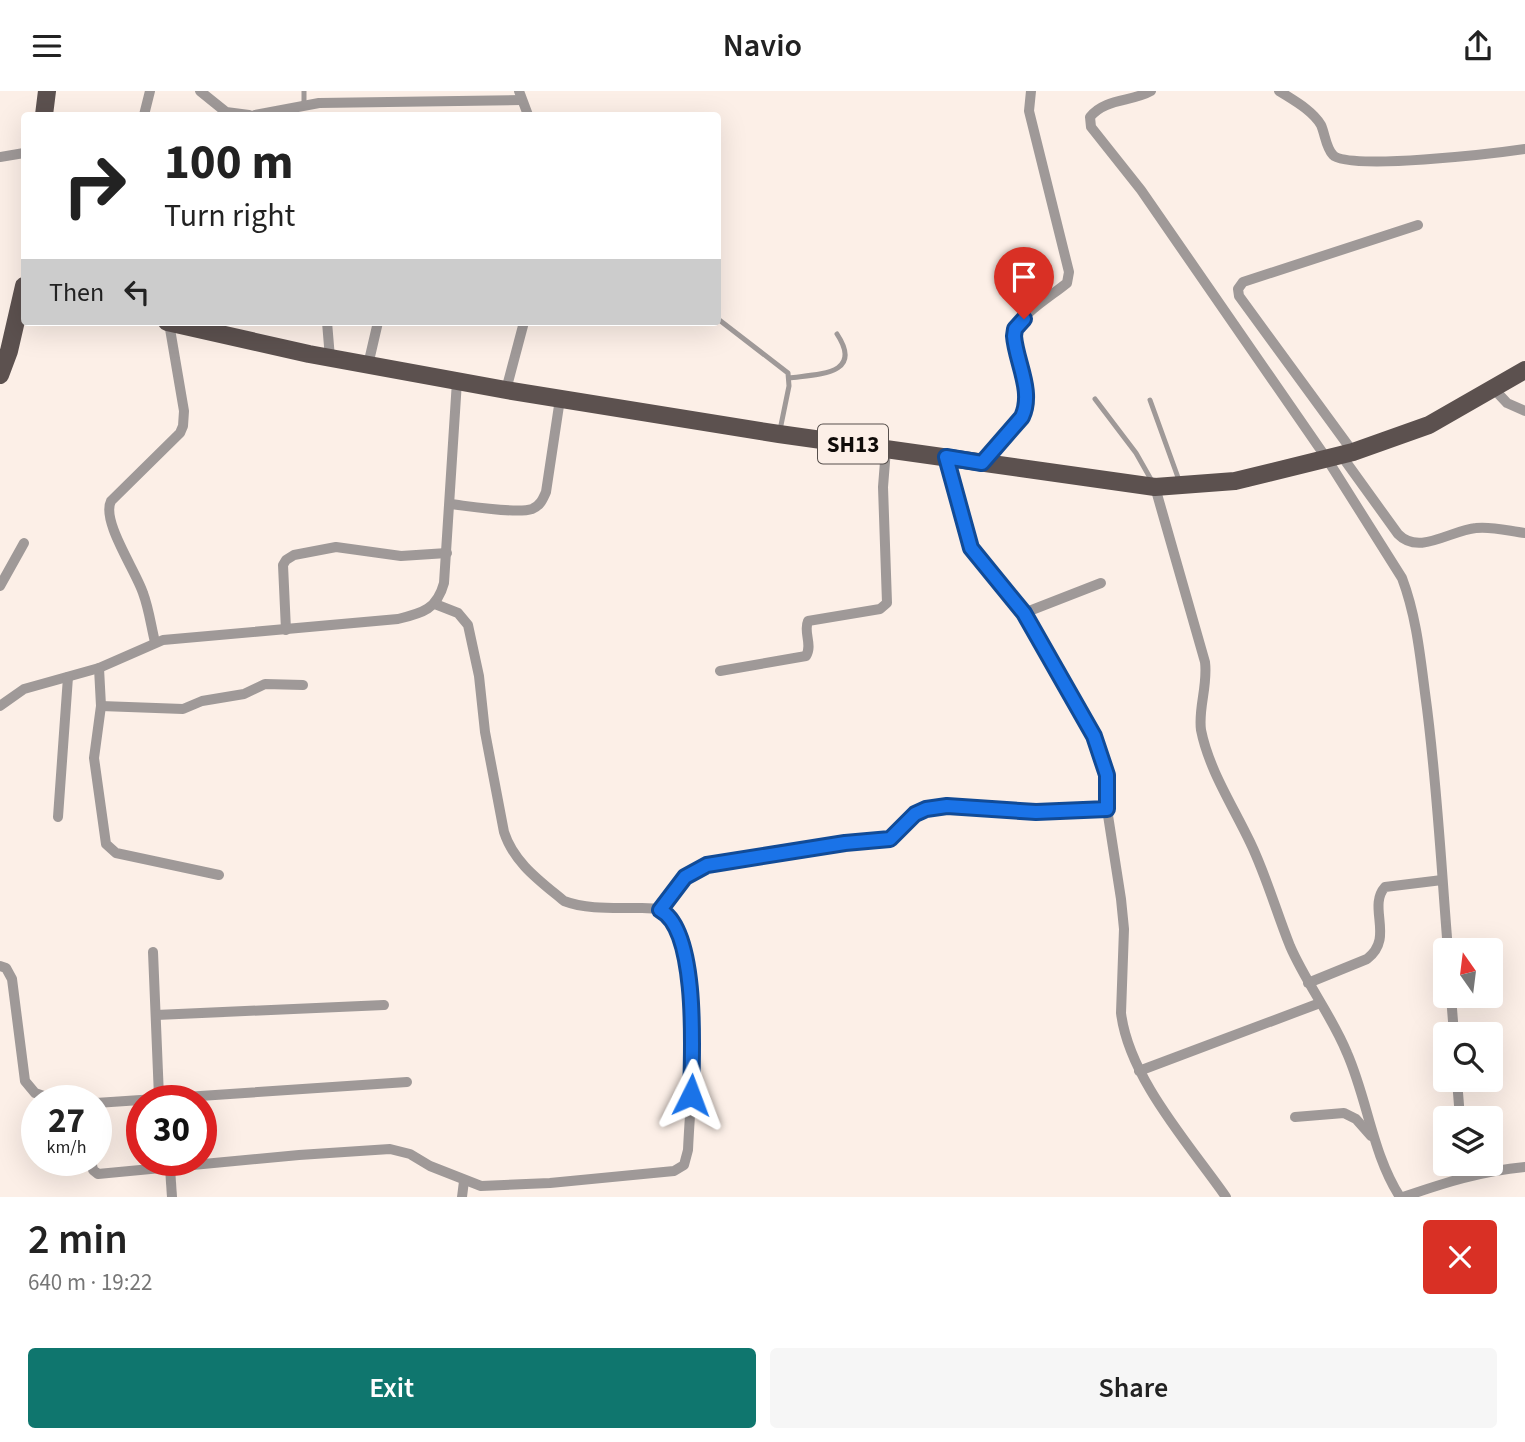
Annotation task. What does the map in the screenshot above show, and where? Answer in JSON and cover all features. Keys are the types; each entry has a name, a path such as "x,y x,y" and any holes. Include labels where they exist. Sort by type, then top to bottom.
{"main road":[{"path":"44,112 47,91"},
{"path":"0,375 21,296"},
{"name":"SH13","path":"189,326 330,358 506,390 779,434 1155,487 1235,481 1340,455 1429,425 1525,370"}],"street":[{"path":"145,112 150,91"},
{"path":"200,91 226,112"},
{"path":"982,463 1026,409 1026,392 1014,344 1015,329 1067,283 1069,278 1029,111 1031,91"},
{"path":"1151,91 1112,103 1094,112 1090,117 1091,127 1398,534 1407,542 1415,544 1474,528 1525,533"},
{"path":"1279,91 1305,108 1318,121 1332,155 1343,160 1363,162 1475,156 1525,149"},
{"path":"270,112 319,103 378,102 401,97 426,103 520,96"},
{"path":"378,102 379,112"},
{"path":"426,103 426,112"},
{"path":"0,157 21,154"},
{"path":"1418,225 1243,282 1238,289 1239,296 1340,455 1402,578 1413,611 1433,752 1447,938"},
{"path":"155,642 144,595 110,521 108,507 180,433 183,426 176,326"},
{"path":"327,326 330,358"},
{"path":"368,365 377,326"},
{"path":"506,390 523,326"},
{"path":"0,706 24,689 99,668 155,642 398,619 413,616 435,604 444,583 447,553 457,381"},
{"path":"1493,388 1507,403 1525,411"},
{"path":"450,505 517,510 534,508 540,503 546,492 560,398"},
{"path":"720,671 806,656 809,650 806,628 808,621 880,609 887,603 883,487 886,449"},
{"path":"946,457 971,548 1024,613 1100,750 1107,775 1107,809 1124,929 1123,1027 1139,1071 1226,1197"},
{"path":"1155,487 1205,662 1206,685 1200,721 1207,749 1216,775 1265,874 1290,945 1308,983 1343,1043 1388,1178 1402,1197 1465,1176"},
{"path":"0,586 24,543"},
{"path":"286,630 283,565 294,555 336,547 401,556 447,553"},
{"path":"1024,613 1101,583"},
{"path":"217,1164 390,1149 410,1154 422,1163 481,1186 550,1183 674,1171 684,1165 687,1159 693,1040 691,996 681,943 670,918 660,910 572,904 556,894 512,853 505,832 485,732 479,676 468,625 458,613 435,604"},
{"path":"99,668 101,706 94,758 106,844 116,853 219,876"},
{"path":"58,817 68,677"},
{"path":"101,706 183,709 202,701 244,694 265,684 303,685"},
{"path":"660,910 685,877 707,865 845,843 890,839 915,814 926,809 961,805 1036,812 1107,809"},
{"path":"1308,983 1367,959 1378,948 1379,896 1385,887 1443,880"},
{"path":"153,952 159,1085"},
{"path":"0,966 6,968 12,979 25,1081 28,1085"},
{"path":"1139,1071 1320,1003"},
{"path":"156,1015 384,1005"},
{"path":"217,1093 407,1082"},
{"path":"1295,1117 1338,1113 1350,1115 1375,1140"},
{"path":"1503,1169 1525,1167"},
{"path":"171,1176 172,1197"},
{"path":"462,1197 464,1181"},
{"path":"550,1183 553,1197"}],"lane":[{"path":"304,91 304,105"},
{"path":"721,321 785,369 789,378 779,434"},
{"path":"789,378 826,373 842,365 846,350 837,334"},
{"path":"1096,399 1136,453 1155,487"},
{"path":"1150,401 1181,486"}],"route":[{"path":"691,1095 691,996 681,943 670,918 660,910 685,877 695,870 739,859 890,839 915,814 926,809 961,805 1036,812 1107,809 1107,775 1094,736 1024,613 971,548 965,535 946,457 982,463 1022,417 1027,402 1014,336 1015,329 1024,319"}]}
